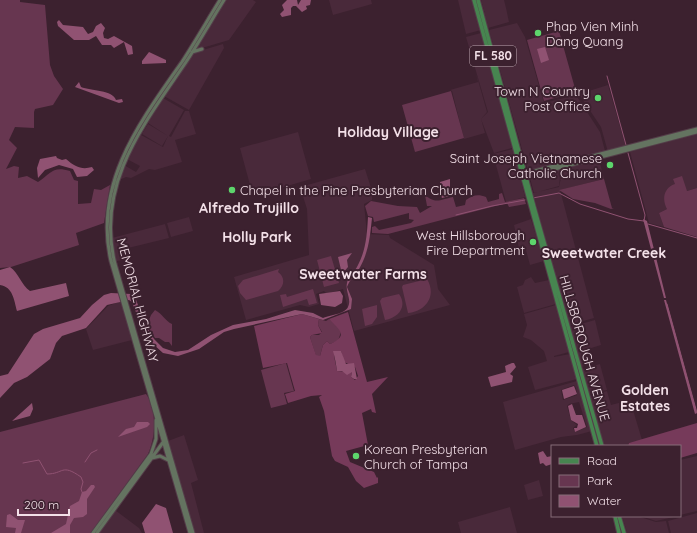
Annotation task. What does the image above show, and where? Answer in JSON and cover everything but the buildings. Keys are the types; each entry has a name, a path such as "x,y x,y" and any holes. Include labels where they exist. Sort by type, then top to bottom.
{"main road":[{"name":"MEMORIAL HIGHWAY","path":"193,533 180,494 165,438 109,252 107,212 116,171 220,0"},
{"name":"MEMORIAL HIGHWAY","path":"135,138 192,52 224,0"},
{"name":"HILLSBOROUGH AVENUE","path":"474,0 524,176 542,231 544,246 562,302 602,445"},
{"name":"HILLSBOROUGH AVENUE","path":"478,0 509,112 533,218 544,244 544,255 597,445"},
{"path":"192,52 202,49"},
{"path":"491,62 493,63 501,85"},
{"path":"499,90 507,111 509,112"},
{"path":"622,150 682,133 697,131"},
{"path":"524,176 622,150 691,134 697,131"},
{"path":"687,132 691,134"},
{"path":"673,138 682,133"},
{"path":"659,139 664,141"},
{"path":"533,218 535,218 542,231"},
{"path":"544,255 552,276 555,278"},
{"path":"552,282 562,302"},
{"path":"568,339 576,355"},
{"path":"571,352 575,356 579,372 582,375"},
{"name":"MEMORIAL HIGHWAY","path":"147,377 156,414 165,438 170,462 174,470"},
{"path":"93,533 151,454 156,436 156,414"},
{"path":"590,418 593,422 596,434 599,435"},
{"path":"97,533 165,438"},
{"path":"152,458 160,456 170,462"},
{"path":"620,517 622,533"},
{"path":"615,518 622,533"},
{"name":"MEMORIAL HIGHWAY","path":"188,520 190,533"}],"shaded area":[{"path":"225,0 253,0 256,2 229,40 202,48 197,46"},
{"path":"329,0 371,0 372,4 333,15"},
{"path":"458,0 472,0 481,30 466,34"},
{"path":"480,0 485,14 506,8 509,22 488,28"},
{"path":"481,0 504,0 506,8 485,14"},
{"path":"517,23 525,37 544,103 576,95 600,132 605,151 528,171 489,30"},
{"path":"481,33 512,148 494,153 481,119 488,112 466,37"},
{"path":"223,44 224,48 189,110 164,96 193,53"},
{"path":"476,73 487,112 481,119 485,133 464,139 452,91 450,90 478,82"},
{"path":"608,85 626,147 608,152 601,127 579,94"},
{"path":"163,98 184,110 169,136 171,137 185,111 189,111 196,134 175,140 182,162 155,170 149,169 131,178 126,177 117,181 124,165 136,172 140,166 127,159 130,152","holes":["148,123 168,136 163,147 141,135"]},
{"path":"148,124 168,136 162,146 142,134"},
{"path":"298,132 311,179 253,196 240,148"},
{"path":"697,134 697,188 687,191 675,185 667,209 659,213 664,227 649,223 630,152"},
{"path":"513,149 525,197 506,202 493,154"},
{"path":"599,159 604,179 560,190 594,318 569,325 533,193 559,187 561,178 573,174 571,166"},
{"path":"570,166 572,174 560,177 559,186 534,193 530,178"},
{"path":"365,169 372,191 372,200 364,204 367,234 389,235 390,238 434,265 438,289 450,305 354,331 343,289 327,294 324,291 316,294 319,304 309,307 300,305 246,320 234,277 309,255 307,209 300,187"},
{"path":"189,217 193,231 171,237 167,223"},
{"path":"531,219 544,261 530,265 526,250 517,252 516,249 519,248 514,225"},
{"path":"165,224 169,238 124,249 125,260 116,261 112,238"},
{"path":"531,277 535,283 549,280 556,304 524,313 517,287 523,285 525,280"},
{"path":"121,301 132,340 93,350 86,329 108,306"},
{"path":"556,305 569,352 554,357 570,354 577,379 535,390 528,367 547,361 544,351 531,340 523,337 527,325 524,314"},
{"path":"348,312 367,382 388,377 372,394 376,413 372,412 371,409 362,413 368,445 346,451 350,462 374,472 377,478 378,477 378,483 364,488 356,481 348,467 335,461 332,456 324,411 319,397 322,395 311,396 288,403 285,394 295,391 287,363 263,368 254,326 302,314 319,319 318,325 322,333 312,335 310,337 316,355 320,356 323,345 327,341 330,344 340,338 341,335 339,329 329,319","holes":["334,351 341,351 344,362 355,367 358,376 355,380 351,377 352,372 337,371"]},
{"path":"595,320 601,345 588,349 592,364 581,367 570,327"},
{"path":"600,364 607,390 589,394 582,369"},
{"path":"577,381 592,431 561,437 515,450 503,402","holes":["574,385 577,395 563,400 561,390","579,402 587,427 575,432 573,428 577,425 571,420 567,406 569,404"]},
{"path":"607,391 611,405 630,400 642,440 629,443 628,445 604,445 590,396"},
{"path":"697,423 697,453 681,458 681,445 628,445 629,443"},
{"path":"184,435 198,480 191,483 204,533 194,533 168,441"},
{"path":"697,456 697,511 681,515 681,460"},
{"path":"539,480 543,496 528,500 524,485"},
{"path":"510,507 517,533 461,533 458,522"},
{"path":"115,510 139,528 142,533 98,533"},
{"path":"697,513 697,533 671,533 668,521"},
{"path":"622,517 640,517 656,522 666,521 669,533 627,533"},
{"path":"644,517 674,517 656,521"}],"green space":[{"path":"0,0 20,0 20,2 45,5 50,65 54,76 63,89 53,105 35,109 34,128 15,127 9,140 17,148 6,169 14,166 19,167 18,178 27,176 38,182 52,171 59,169 70,171 74,180 78,181 78,204 91,203 94,189 101,190 110,185 104,223 76,233 79,245 11,267 0,268"},
{"path":"559,31 576,92 544,101 527,40"},
{"path":"451,91 464,138 415,152 402,105"},
{"path":"682,176 687,191 697,188 697,237 664,227 659,213 667,209 664,198 668,188 675,184 673,179"},
{"path":"604,179 612,208 614,208 611,209 595,203 573,199 559,190"},
{"path":"502,193 505,202 524,198 526,204 509,207 507,203 388,234 372,233 372,227 375,226 379,230 411,223 414,220 409,219 409,213 374,222 373,217 368,216 365,206 371,201 398,206 417,207 420,213 432,206 427,206 425,195 432,200 441,200 453,197 456,207 465,205 466,200 473,196 478,195 486,197 488,202 499,199 499,194"},
{"path":"331,256 339,283 324,287 317,260"},
{"path":"279,269 278,272 282,276 283,284 278,291 246,300 240,293 238,286 243,280"},
{"path":"427,279 431,291 428,302 420,309 408,313 402,287 403,285"},
{"path":"313,289 317,303 309,305 307,299 283,307 280,295 286,294 287,297"},
{"path":"399,294 402,299 402,307 400,311 394,317 385,320 380,301 382,298"},
{"path":"377,305 377,317 372,324 365,326 362,309"},
{"path":"155,310 172,324 172,346 169,342 155,338 147,325"},
{"path":"319,319 326,321 329,319 339,328 341,332 338,341 330,344 327,341 323,345 320,356 316,356 310,337 312,335 319,335 322,332 318,325"},
{"path":"286,363 294,391 284,393 287,404 271,408 261,370"},
{"path":"146,394 150,400 154,415 154,432 151,447 148,454 91,533 0,533 0,432"}],"water":[{"path":"287,0 297,0 298,5 301,0 311,0 310,5 306,6 307,9 302,12 296,6 293,6 291,8 291,15 282,17 280,14 284,10 282,5"},
{"path":"59,20 63,25 83,27 88,34 93,32 96,26 101,23 105,28 103,33 104,38 108,39 114,36 132,46 133,54 128,55 124,42 114,48 111,45 102,45 96,36 89,40 74,40 58,26 57,22"},
{"path":"545,47 549,60 541,63 537,49"},
{"path":"149,52 166,60 166,63 142,64 142,61"},
{"path":"79,82 81,87 111,94 116,100 122,99 123,102 119,103 75,87"},
{"path":"56,156 62,160 66,159 79,167 92,167 94,170 87,176 77,177 73,169 59,165 45,170 38,178 37,168 40,159"},
{"path":"450,179 450,189 453,195 442,198 439,192 441,191 440,182"},
{"path":"368,217 372,218 367,250 359,269 347,287 350,276 361,259 367,236"},
{"path":"643,219 647,221 666,298 664,298"},
{"path":"352,253 347,260 348,267 342,274 338,257"},
{"path":"10,267 16,272 24,286 30,291 66,283 69,296 17,311 14,298 10,291 8,288 0,285 0,270"},
{"path":"347,287 352,299 351,309 323,320 302,314 234,329 224,332 199,349 178,356 163,353 153,344 144,333 132,302 129,300 107,305 86,328 62,336 56,343 50,359 27,377 14,383 0,398 0,376 8,374 34,334 43,329 80,318 104,295 111,293 131,294 135,297 145,324 154,339 163,348 175,352 188,350 211,335 233,325 266,319 295,310 313,313 323,318 337,314 344,311 348,307 349,298"},
{"path":"340,291 343,296 342,303 335,307 321,305 319,294"},
{"path":"664,300 666,300 697,413 695,414"},
{"path":"333,351 341,351 346,364 354,363 357,379 351,377 352,372 347,375 342,371 337,371"},
{"path":"514,363 516,367 510,374 513,376 512,382 491,387 488,377 506,372 505,366"},
{"path":"574,386 577,394 564,399 562,390"},
{"path":"32,403 33,409 30,416 12,421"},
{"path":"572,404 576,415 582,415 586,427 575,432 574,428 577,428 578,424 571,420 568,406"},
{"path":"137,422 148,422 150,424 147,427 118,437 126,429 134,427"},
{"path":"543,451 547,457 551,456 551,464 546,466 543,463 540,464 538,453"},
{"path":"91,485 94,485 95,487 87,499 87,514 83,517 74,518 70,525 70,533 51,533 66,524 70,506 79,501 82,492 86,491"},
{"path":"156,504 166,508 173,533 145,533 142,523"},
{"path":"10,514 18,520 25,520 21,533 15,533 16,528 6,527 7,515"}],"waterway":[{"path":"607,76 626,145"},
{"path":"628,153 645,215 644,221"},
{"path":"533,198 559,193 580,204 628,219 644,221"},
{"path":"456,215 525,200"},
{"path":"648,224 697,238"},
{"path":"667,304 697,413"},
{"path":"85,462 91,453 97,450"},
{"path":"23,463 39,460 47,474 53,474 63,470 70,471 81,477 83,482 81,489 82,492"}],"place":[{"name":"Phap Vien Minh Dang Quang","path":"538,33"},
{"name":"Town N Country Post Office","path":"598,98"},
{"name":"Saint Joseph Vietnamese Catholic Church","path":"610,165"},
{"name":"Chapel in the Pine Presbyterian Church","path":"232,190"},
{"name":"West Hillsborough Fire Department","path":"533,242"},
{"name":"Korean Presbyterian Church of Tampa","path":"356,456"}],"district":[{"name":"Holiday Village","path":"388,132"},
{"name":"Alfredo Trujillo","path":"249,208"},
{"name":"Holly Park","path":"257,237"},
{"name":"Sweetwater Creek","path":"604,253"},
{"name":"Sweetwater Farms","path":"363,274"},
{"name":"Golden Estates","path":"645,398"}]}
